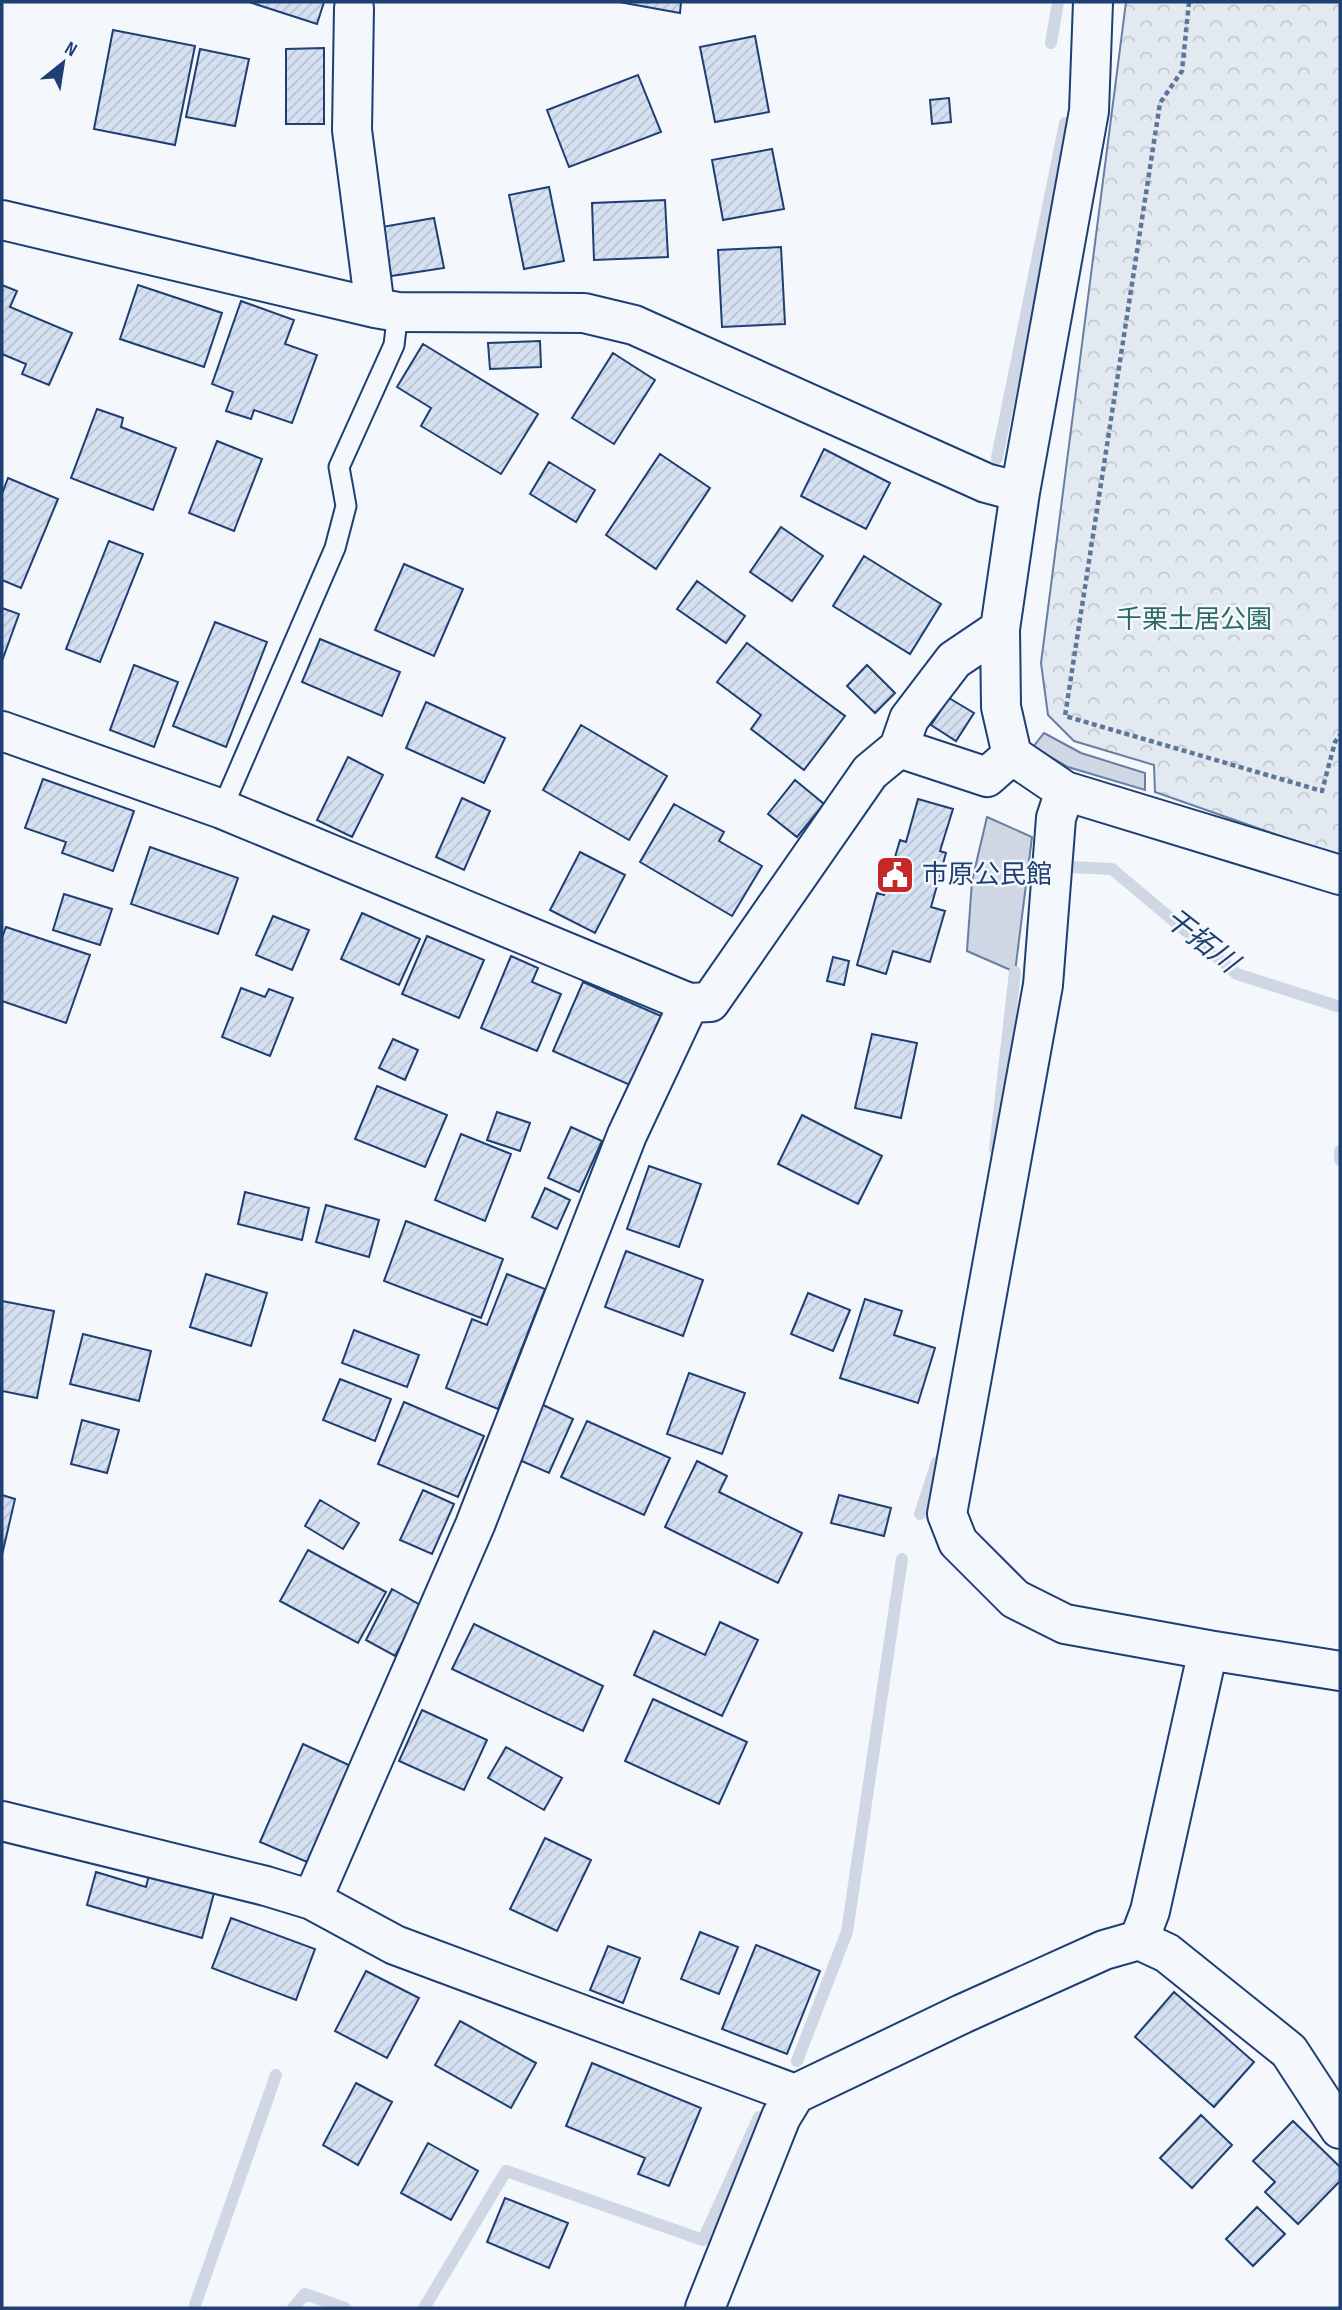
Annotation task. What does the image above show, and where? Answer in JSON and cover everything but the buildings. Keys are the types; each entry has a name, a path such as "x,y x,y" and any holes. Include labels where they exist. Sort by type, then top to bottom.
{"street":[{"path":"1093,2 1089,111 1020,492 1000,629 1001,707 1012,755 1065,791 1340,875"},
{"path":"354,8 352,130 387,310"},
{"path":"2,220 387,310 584,313 634,325 986,482 1020,492"},
{"path":"2,731 222,810 689,1003 710,1002 870,772 899,748 909,719 954,660 1000,629"},
{"path":"899,748 987,777 1012,755"},
{"path":"1065,791 1056,818 1043,985 947,1514 958,1542 1015,1599 1065,1624 1340,1671"},
{"path":"313,1900 475,1525 627,1135 689,1003"},
{"path":"1139,1940 1150,1911 1208,1650"},
{"path":"2,1821 313,1900 395,1945 795,2094"},
{"path":"705,2308 781,2117 795,2094 1104,1950 1139,1940 1167,1952 1290,2051 1340,2129"}],"lane":[{"path":"222,810 335,548 346,506 339,467 394,345 387,310"}],"path":[{"path":"1189,2 1182,71 1160,103 1065,716 1322,790 1335,742 1340,735"}],"green space":[{"name":"千栗土居公園","path":"1126,2 1340,2 1340,857 1155,792 1154,765 1074,741 1048,715 1041,663"}],"shaded area":[{"path":"1044,733 1081,753 1145,773 1145,790 1068,767 1033,747"},
{"path":"987,817 1032,837 1015,972 967,951 972,881"}],"waterway":[{"path":"1051,43 1058,2"},
{"path":"997,458 1065,123"},
{"name":"干拓川","path":"1070,867 1112,869 1237,974 1340,1007"},
{"path":"995,1149 1015,972"},
{"name":"干拓川","path":"1340,1151 1340,1160"},
{"path":"920,1514 937,1462"},
{"path":"797,2061 847,1932 902,1559"},
{"path":"194,2308 276,2075"},
{"path":"424,2308 506,2171 703,2240 759,2117"},
{"path":"293,2308 305,2294 345,2308"}],"place":[{"name":"市原公民館","path":"895,875"}]}
